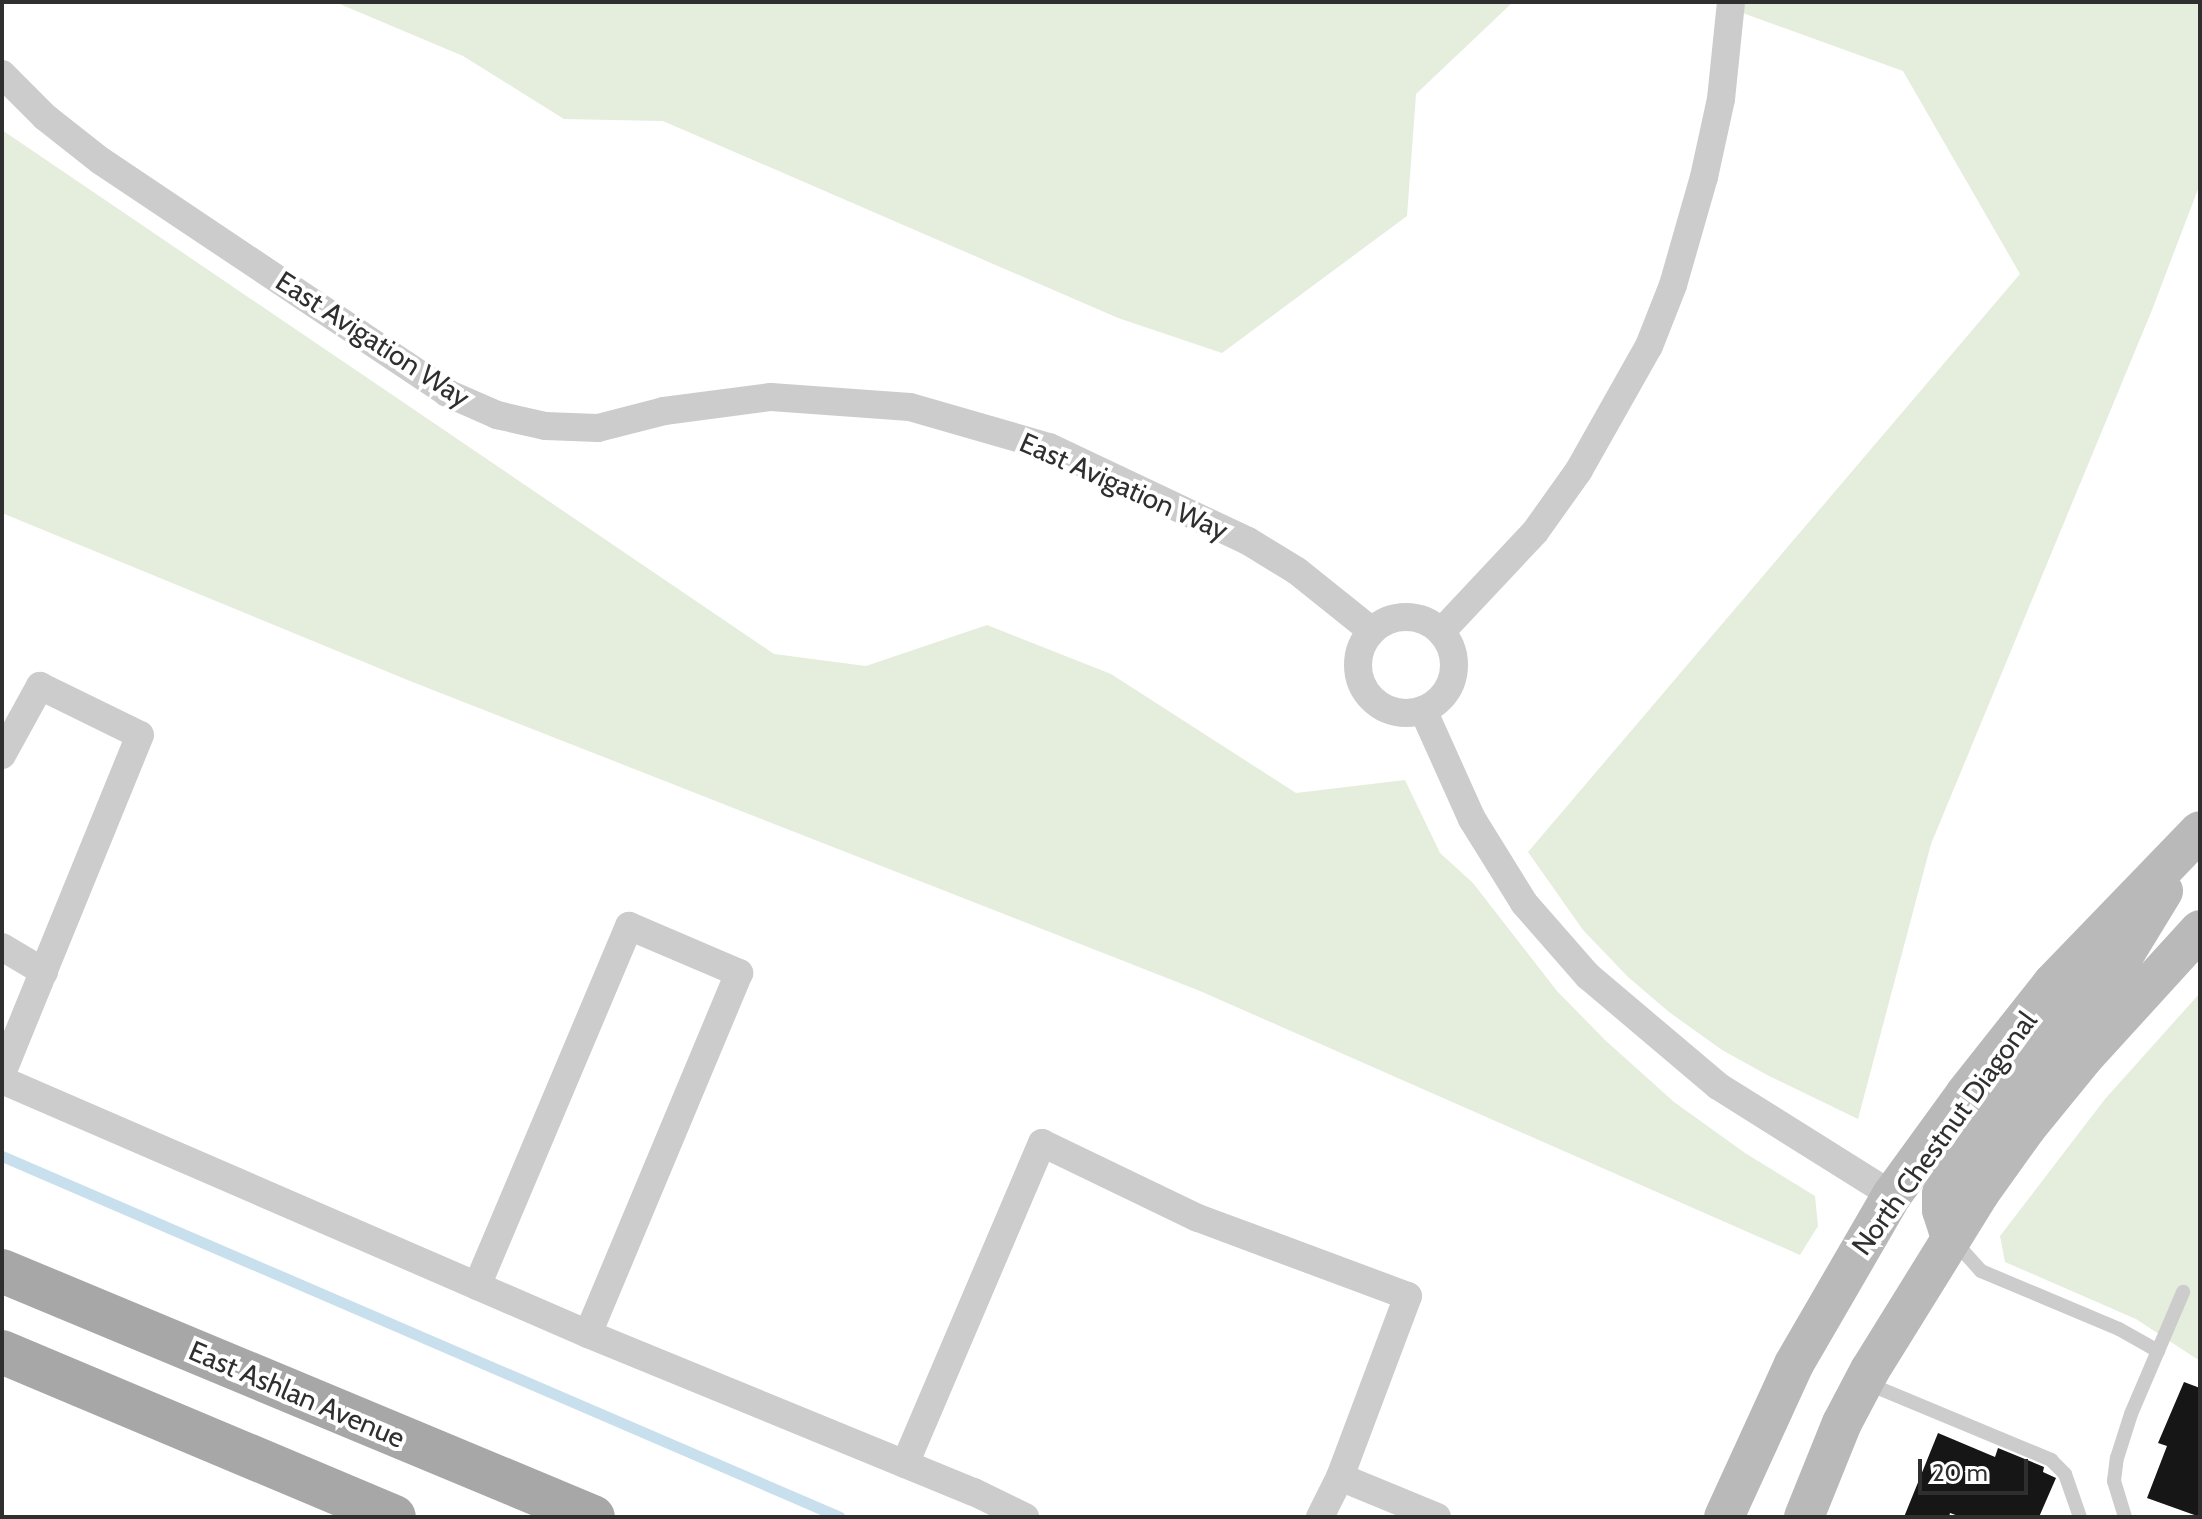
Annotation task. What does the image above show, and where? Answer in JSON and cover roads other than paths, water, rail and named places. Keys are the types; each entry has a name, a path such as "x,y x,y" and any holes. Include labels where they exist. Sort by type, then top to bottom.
{"main road":[{"name":"North Chestnut Diagonal","path":"1724,1517 1794,1364 1892,1195 1966,1093 2053,983 2199,832"},
{"path":"1951,1238 1942,1210 1942,1194 1950,1180 1983,1128 2124,955 2199,832"},
{"path":"1804,1517 1864,1382 1951,1238 2026,1128 2129,1004 2200,930"},
{"name":"East Ashlan Avenue","path":"2,1271 593,1517"},
{"path":"2,1352 394,1517"}],"street":[{"path":"1441,632 1535,532 1586,458 1649,346 1673,285 1704,177 1721,99 1731,2"},
{"name":"East Avigation Way","path":"2,74 45,117 101,161 447,393 497,415 545,426 598,428 664,411 771,397 910,407 1049,447 1248,541 1297,571 1372,631"},
{"path":"1414,618 1441,632 1454,660 1453,676 1437,702 1423,710 1397,713 1374,701 1365,691 1360,680 1359,653 1372,631 1384,622 1414,618"},
{"path":"2,755 40,686 140,735 2,1077 588,1334 905,1464 1025,1517"},
{"path":"1423,710 1480,831 1524,903 1588,976 1718,1086 1892,1195"},
{"path":"477,1286 629,926 670,943 739,973 588,1334"},
{"path":"2,947 44,972"},
{"path":"905,1464 1042,1143 1198,1218 1408,1296 1340,1477 1320,1517"},
{"path":"1340,1477 1437,1517"}],"lane":[{"path":"1951,1238 1981,1271 2119,1329 2158,1351"},
{"path":"2125,1517 2114,1481 2117,1458 2131,1414 2183,1292"},
{"path":"1864,1382 2051,1460 2065,1474 2080,1517"}],"waterway":[{"path":"2,1156 840,1517"}]}
